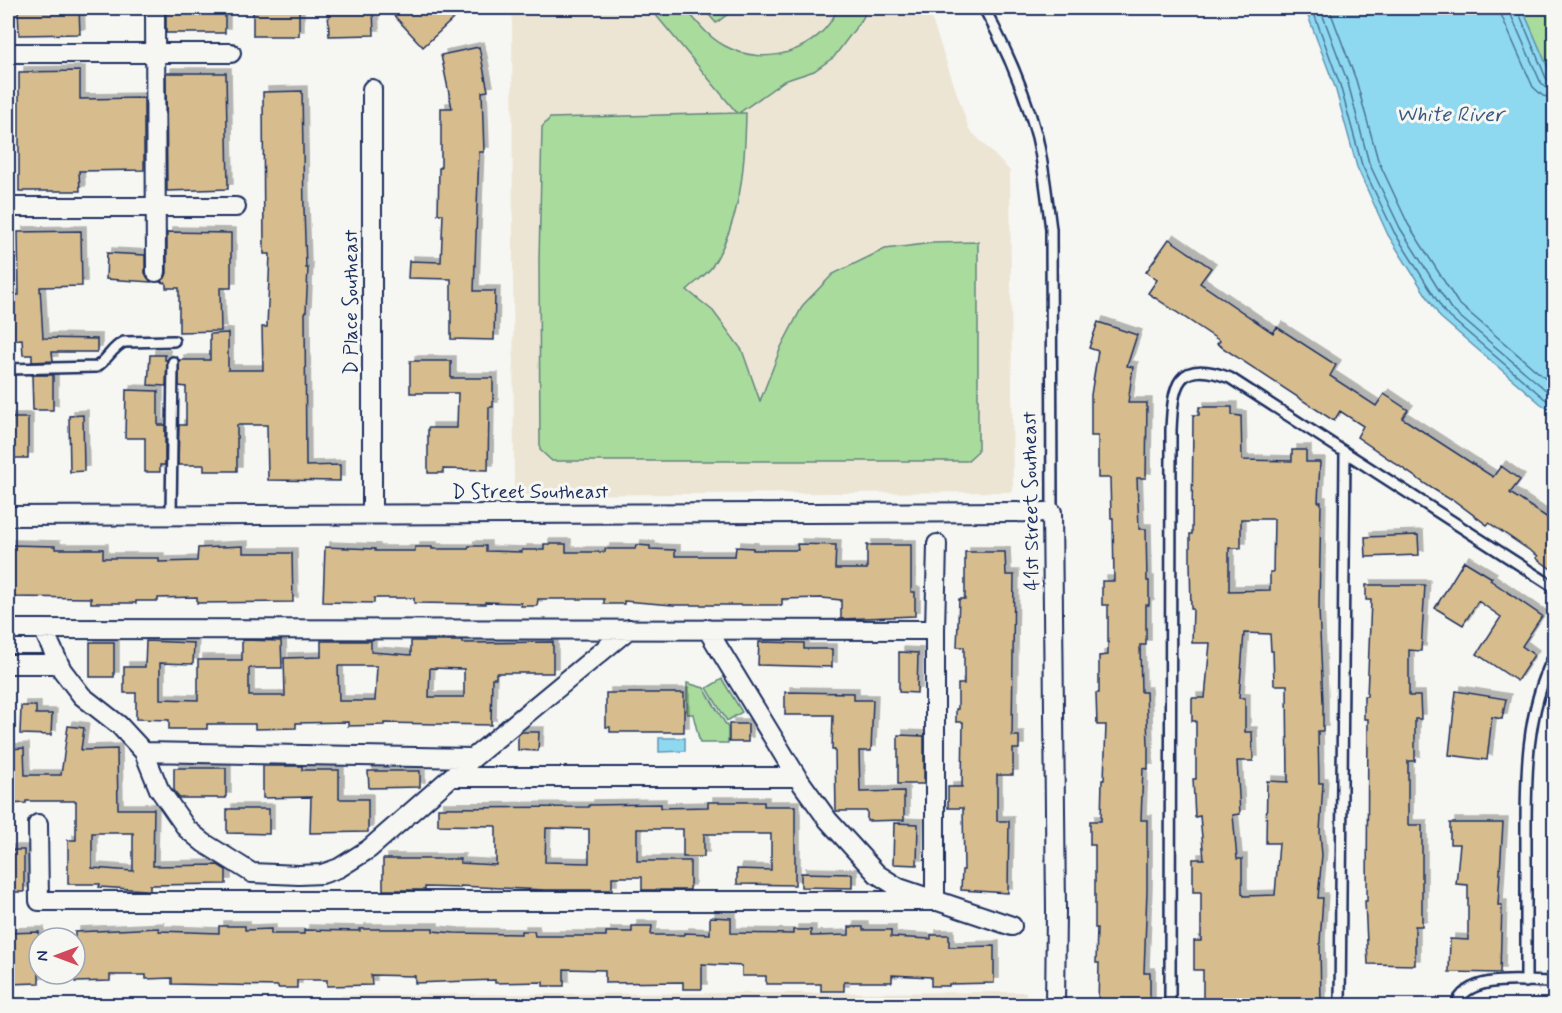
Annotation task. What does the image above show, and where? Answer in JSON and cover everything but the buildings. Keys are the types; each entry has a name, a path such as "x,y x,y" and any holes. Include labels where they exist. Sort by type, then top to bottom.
{"street":[{"path":"155,8 156,272"},
{"path":"8,53 231,53"},
{"name":"D Place Southeast","path":"372,89 372,514"},
{"path":"8,207 236,207"},
{"name":"D Street Southeast","path":"8,516 1052,512"},
{"name":"41st Street Southeast","path":"1052,512 1055,1005"},
{"path":"935,901 935,630 938,544"},
{"path":"8,629 935,630"},
{"path":"43,629 62,670 82,696 119,725 144,752 159,789 187,829 204,843 252,873 322,874 339,868 369,849 473,758 629,629"},
{"path":"707,629 798,777 828,820 877,874 899,888 1012,926"},
{"path":"8,664 59,664"},
{"path":"144,752 473,758"},
{"path":"453,777 798,777"},
{"path":"38,824 39,902 935,901"},
{"path":"251,900 252,873"}],"lane":[{"name":"41st Street Southeast","path":"984,8 999,35 1017,79 1036,136 1046,186 1051,229 1052,512"},
{"path":"8,369 96,366 102,363 118,344 124,342 174,341"},
{"path":"171,514 173,362"},
{"path":"1170,1005 1171,430 1173,399 1176,387 1182,378 1192,373 1205,371 1237,382 1554,587"},
{"path":"1340,1005 1346,452"},
{"path":"1526,982 1526,773 1532,723 1539,690 1554,656"},
{"path":"1456,1005 1462,993 1476,985 1494,982 1554,982"}],"shaded area":[{"path":"512,8 928,8 969,129 1010,171 1013,492 514,495"},
{"path":"1026,992 1026,1006 341,1005 341,995"}],"green space":[{"path":"650,8 685,8 703,29 725,46 757,55 774,55 805,45 819,35 830,23 838,8 867,8 863,18 834,57 814,71 784,81 739,113 746,113 742,174 735,213 729,232 711,268 687,290 713,311 742,350 760,401 781,347 803,305 833,274 885,249 933,243 978,242 978,451 967,461 552,461 540,450 539,260 542,127 550,118 737,113"},
{"path":"703,8 736,8 716,23"},
{"path":"1522,8 1554,8 1554,82"},
{"path":"722,679 742,712 727,721 707,688"},
{"path":"687,683 704,688 728,728 728,743 700,743 693,714 687,714"}],"water":[{"name":"White River","path":"1305,8 1522,8 1554,82 1554,413 1440,317 1388,235 1357,167 1335,87"},
{"path":"659,738 685,738 685,751 659,752"}]}
